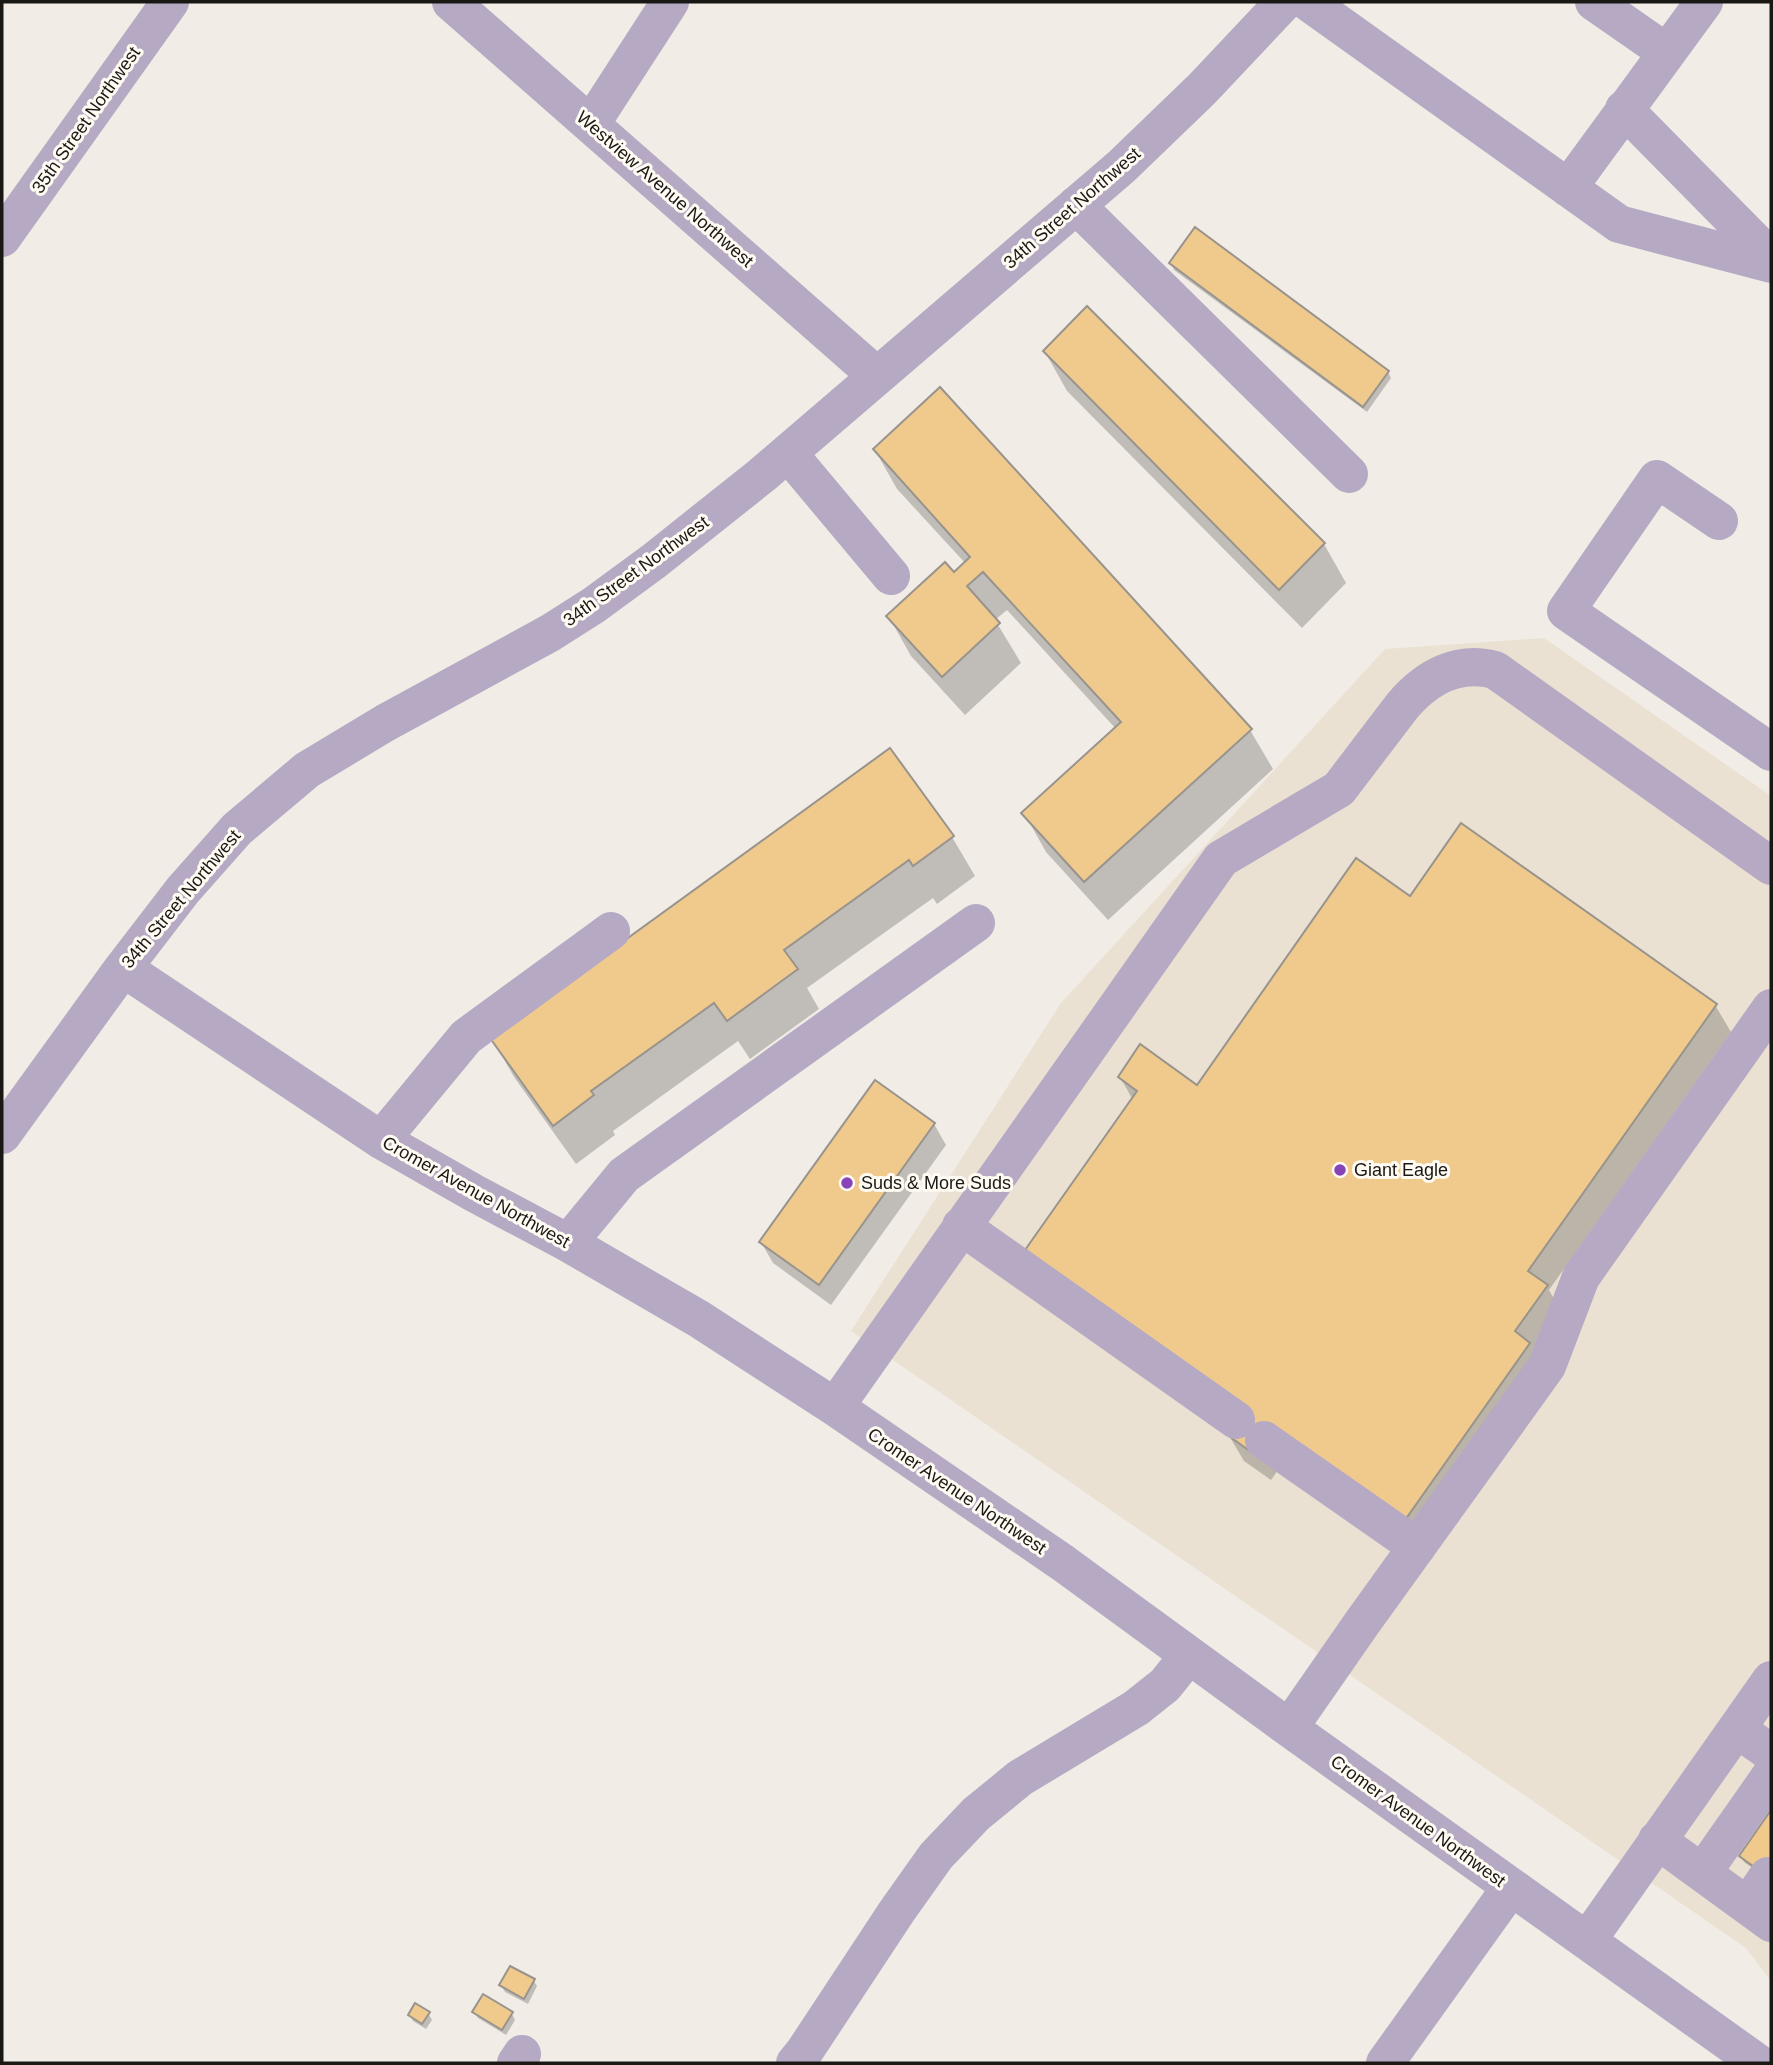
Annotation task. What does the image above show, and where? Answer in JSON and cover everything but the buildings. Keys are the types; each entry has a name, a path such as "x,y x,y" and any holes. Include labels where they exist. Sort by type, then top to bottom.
{"street":[{"name":"35th Street Northwest","path":"2,238 170,2"},
{"name":"Westview Avenue Northwest","path":"451,2 877,376"},
{"path":"591,124 670,2"},
{"name":"34th Street Northwest","path":"2,1135 183,890 237,829 307,771 385,723 550,634 654,561 788,453 1121,167 1202,89 1284,2"},
{"path":"1308,2 1619,224 1771,264"},
{"path":"1594,2 1667,52"},
{"path":"1568,188 1703,2"},
{"path":"1624,109 1771,258"},
{"path":"1076,205 1349,474"},
{"path":"788,453 891,576"},
{"path":"1719,521 1657,480 1566,611 1771,752"},
{"path":"835,1407 1221,859 1339,789 1412,694 1434,677 1472,666 1495,670 1771,866"},
{"path":"568,1243 624,1175 976,923"},
{"path":"381,1140 466,1037 611,931"},
{"name":"Cromer Avenue Northwest","path":"124,968 381,1140 699,1319 835,1407 1063,1563 1758,2063"},
{"path":"1289,1728 1548,1366 1581,1277 1771,1008"},
{"path":"961,1226 1417,1547"},
{"path":"794,2063 936,1856 976,1814 1020,1778 1136,1708 1165,1685 1189,1655"},
{"path":"1587,1941 1771,1680"},
{"path":"1737,1729 1771,1753"},
{"path":"1703,1872 1771,1775"},
{"path":"1657,1840 1703,1872 1762,1901"},
{"path":"1385,2063 1511,1887"}],"shaded area":[{"path":"1544,638 1771,796 1771,1981 1746,1948 851,1331 1061,1003 1385,649"}],"place":[{"name":"Giant Eagle","path":"1340,1170"},
{"name":"Suds & More Suds","path":"847,1183"}]}
